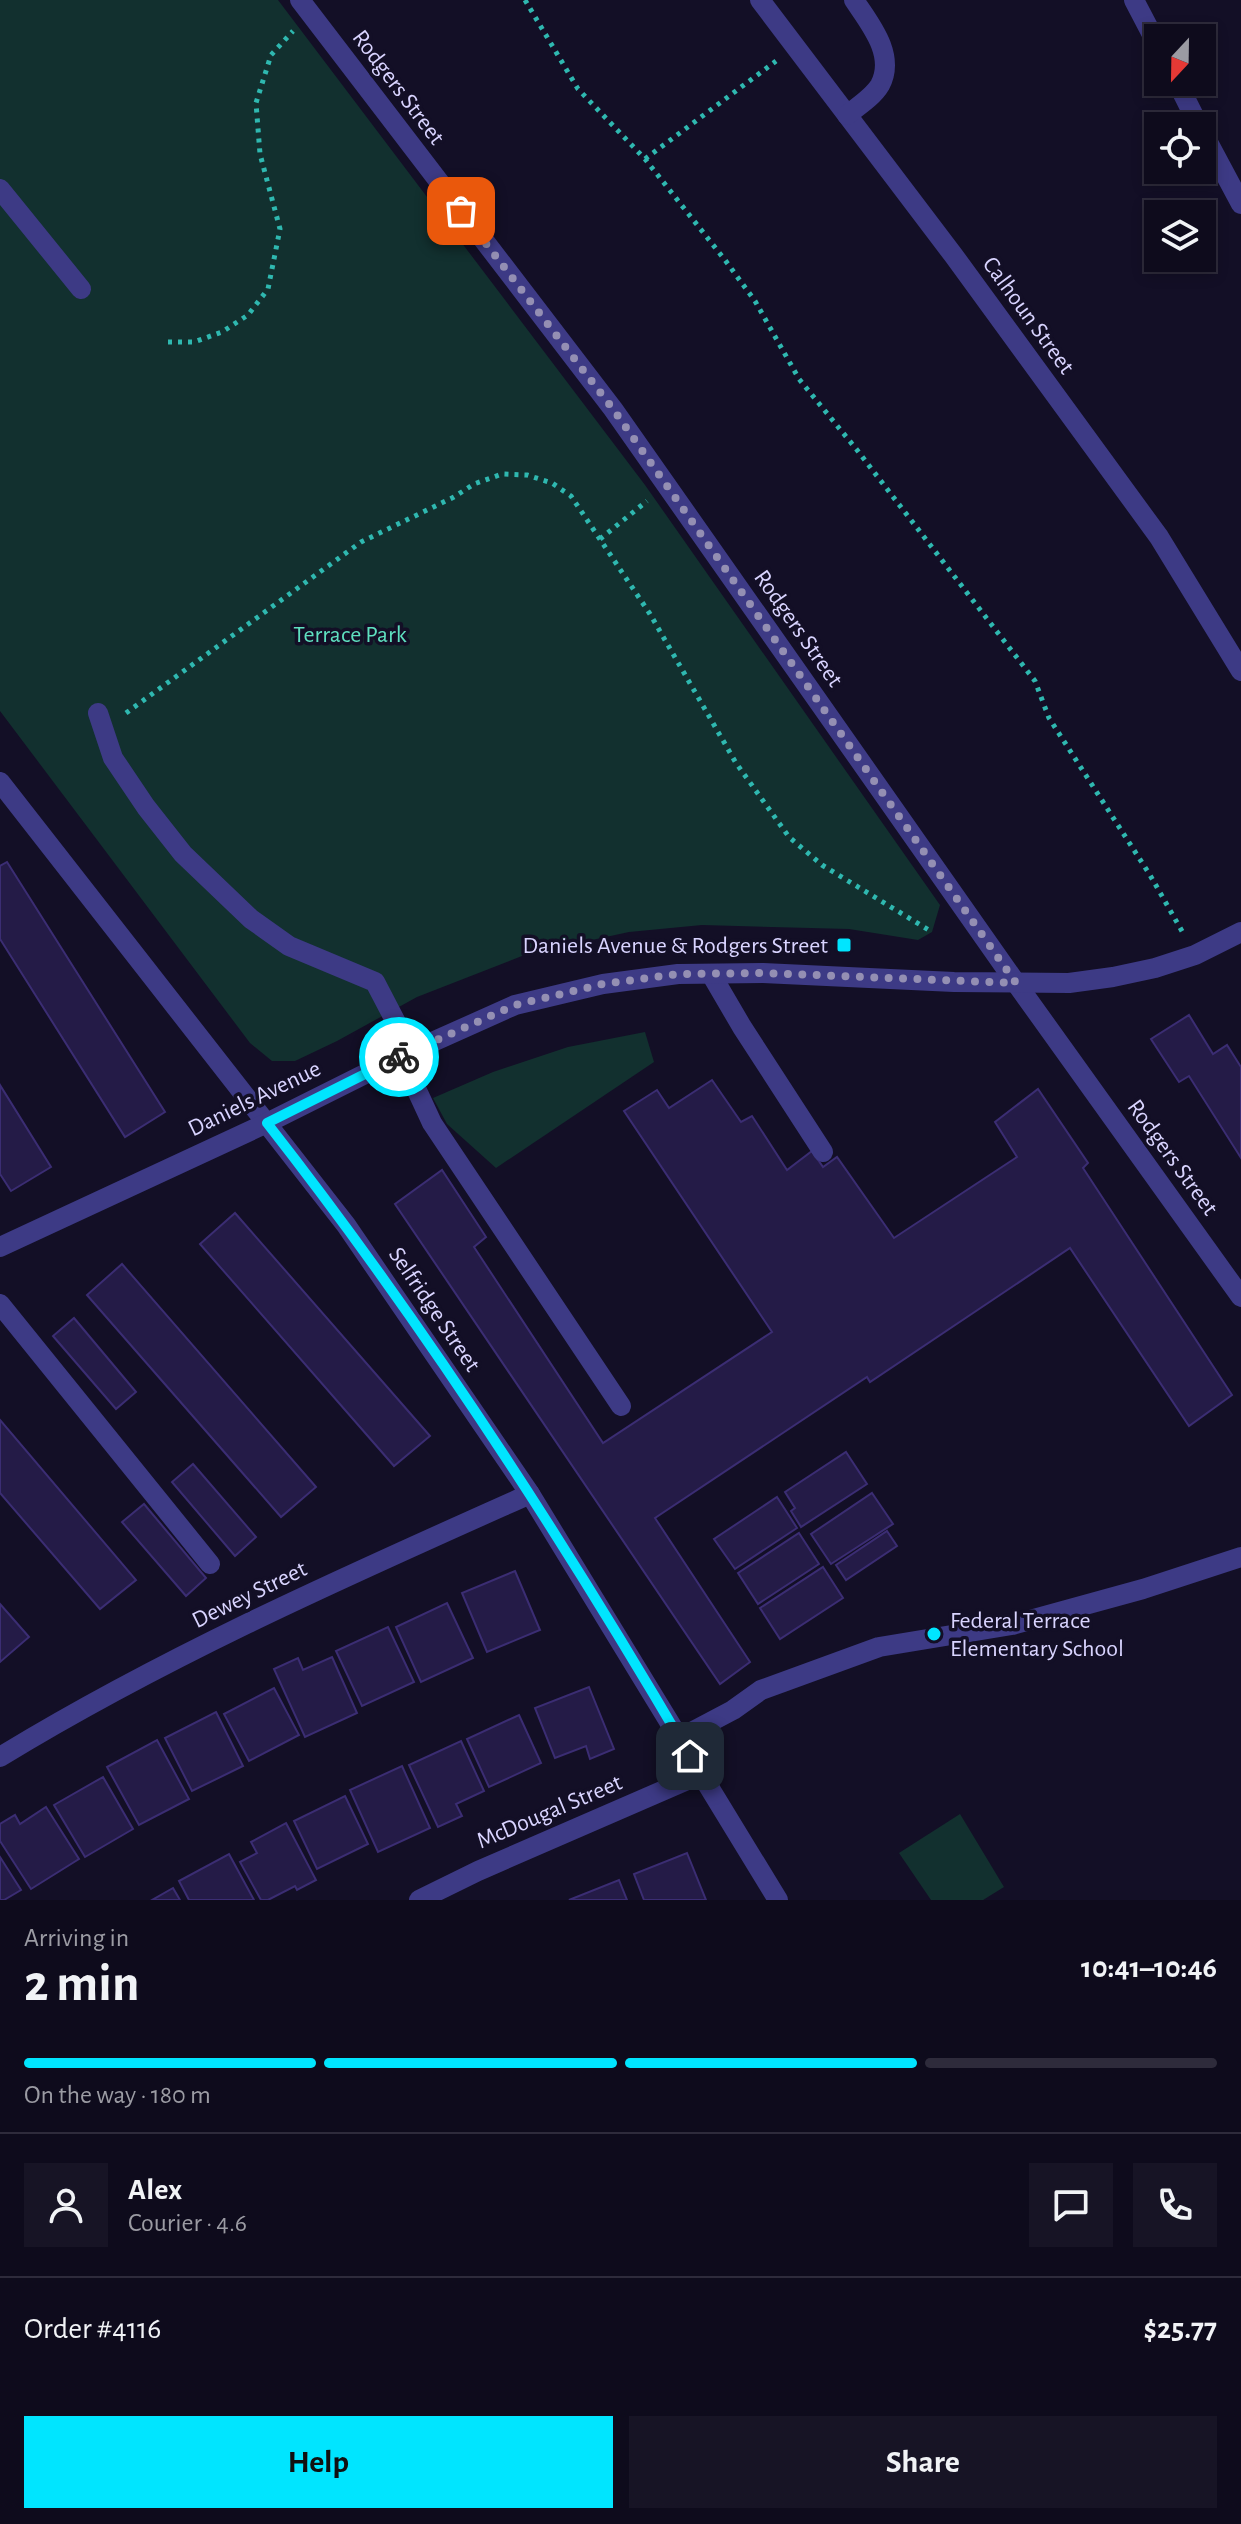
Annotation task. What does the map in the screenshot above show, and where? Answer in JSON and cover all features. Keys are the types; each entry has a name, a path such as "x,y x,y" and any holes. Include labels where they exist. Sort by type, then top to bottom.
{"street":[{"name":"Calhoun Street","path":"760,0 954,256 1159,537 1241,671"},
{"path":"847,115 879,88 885,71 881,41 854,0"},
{"path":"1134,0 1147,24"},
{"name":"Rodgers Street","path":"305,6 613,409 1016,983 1239,1292"},
{"path":"1216,156 1241,204"},
{"path":"0,189 81,289"},
{"path":"101,722 113,758 146,807 183,854 251,919 289,946 375,982 432,1123 621,1406"},
{"name":"Selfridge Street","path":"0,782 346,1225 530,1494 778,1900"},
{"name":"Daniels Avenue","path":"0,1247 267,1123 406,1053 515,1005 603,984 678,974 1069,983 1155,968 1195,955 1241,932"},
{"path":"711,974 823,1152"},
{"path":"0,1304 210,1564"},
{"name":"Dewey Street","path":"0,1757 158,1667 286,1603 530,1494"},
{"path":"680,1738 733,1710 761,1690 879,1647 1012,1625 1143,1589 1241,1557"},
{"name":"McDougal Street","path":"419,1900 478,1871 701,1774"}],"path":[{"path":"525,0 578,89 645,159 755,301 799,379 1035,681 1049,718 1150,875 1195,955"},
{"path":"168,342 194,342 222,332 248,315 268,289 280,229 260,154 256,103 271,55 305,6"},
{"path":"645,159 796,47"},
{"path":"101,722 361,542 454,497 474,484 502,474 527,475 552,483 571,496 662,632 736,763 789,837 822,865 932,932"},
{"path":"600,539 633,511"}],"green space":[{"name":"Terrace Park","path":"0,0 278,0 645,485 940,905 932,932 918,940 849,929 702,925 629,932 527,954 417,997 295,1061 272,1061 250,1043 0,711"},
{"path":"645,1032 654,1062 496,1168 447,1124 433,1098 493,1072 568,1047"},
{"path":"960,1814 1004,1887 983,1900 931,1900 899,1853"}],"building":[{"path":"7,862 165,1112 125,1137 0,939 0,866"},
{"path":"1189,1015 1213,1054 1227,1045 1241,1067 1241,1158 1189,1076 1179,1082 1151,1039"},
{"path":"712,1080 741,1122 752,1116 787,1170 812,1151 823,1167 837,1157 894,1238 1017,1157 995,1122 1038,1089 1088,1163 1083,1168 1232,1395 1189,1426 1070,1248 870,1382 867,1377 655,1518 750,1662 720,1684 395,1204 442,1170 486,1237 474,1247 603,1443 772,1332 624,1111 657,1090 669,1108"},
{"path":"0,1085 51,1167 11,1191 0,1174"},
{"path":"235,1213 430,1436 394,1466 200,1244"},
{"path":"122,1264 316,1487 281,1517 87,1295"},
{"path":"74,1318 136,1392 116,1409 53,1336"},
{"path":"0,1420 136,1580 100,1609 0,1493"},
{"path":"846,1452 867,1484 801,1527 791,1511 795,1508 785,1492"},
{"path":"193,1464 256,1537 235,1556 172,1482"},
{"path":"872,1493 893,1524 831,1564 811,1534"},
{"path":"777,1497 797,1528 735,1569 714,1539"},
{"path":"144,1504 206,1578 186,1596 122,1522"},
{"path":"887,1531 897,1546 846,1580 836,1565"},
{"path":"799,1533 819,1564 758,1604 738,1573"},
{"path":"823,1567 843,1598 780,1639 760,1608"},
{"path":"515,1571 540,1630 487,1652 462,1593"},
{"path":"447,1603 473,1658 421,1682 396,1627"},
{"path":"0,1604 29,1637 0,1662"},
{"path":"388,1627 414,1682 362,1706 336,1651"},
{"path":"332,1657 357,1713 305,1737 274,1669 298,1658 303,1670"},
{"path":"589,1687 614,1749 590,1759 586,1746 555,1758 535,1708"},
{"path":"274,1688 299,1735 249,1761 224,1714"},
{"path":"216,1712 243,1766 192,1791 165,1738"},
{"path":"519,1715 541,1763 489,1787 467,1739"},
{"path":"157,1740 189,1799 139,1825 107,1767"},
{"path":"461,1741 484,1791 456,1804 462,1816 438,1827 409,1765"},
{"path":"402,1766 430,1828 378,1852 350,1790"},
{"path":"103,1777 133,1829 85,1857 54,1805"},
{"path":"345,1796 368,1844 317,1869 294,1821"},
{"path":"46,1807 79,1859 31,1889 0,1841 0,1824 15,1815 20,1824"},
{"path":"286,1823 316,1880 297,1890 295,1886 268,1900 261,1900 240,1862 257,1853 251,1842"},
{"path":"687,1853 706,1900 644,1900 634,1874"},
{"path":"229,1854 254,1900 189,1900 179,1881"},
{"path":"0,1857 21,1890 4,1900 0,1900"},
{"path":"619,1880 627,1900 569,1900"},
{"path":"173,1888 180,1900 152,1900"}],"way so far":[{"path":"399,1057 515,1005 603,984 678,974 763,973 1016,983 613,409 461,211"}],"place":[{"name":"Daniels Avenue & Rodgers Street","path":"844,945"},
{"name":"Federal Terrace Elementary School","path":"934,1634"}],"route":[{"path":"399,1057 267,1123 346,1225 530,1494 690,1756"}]}
